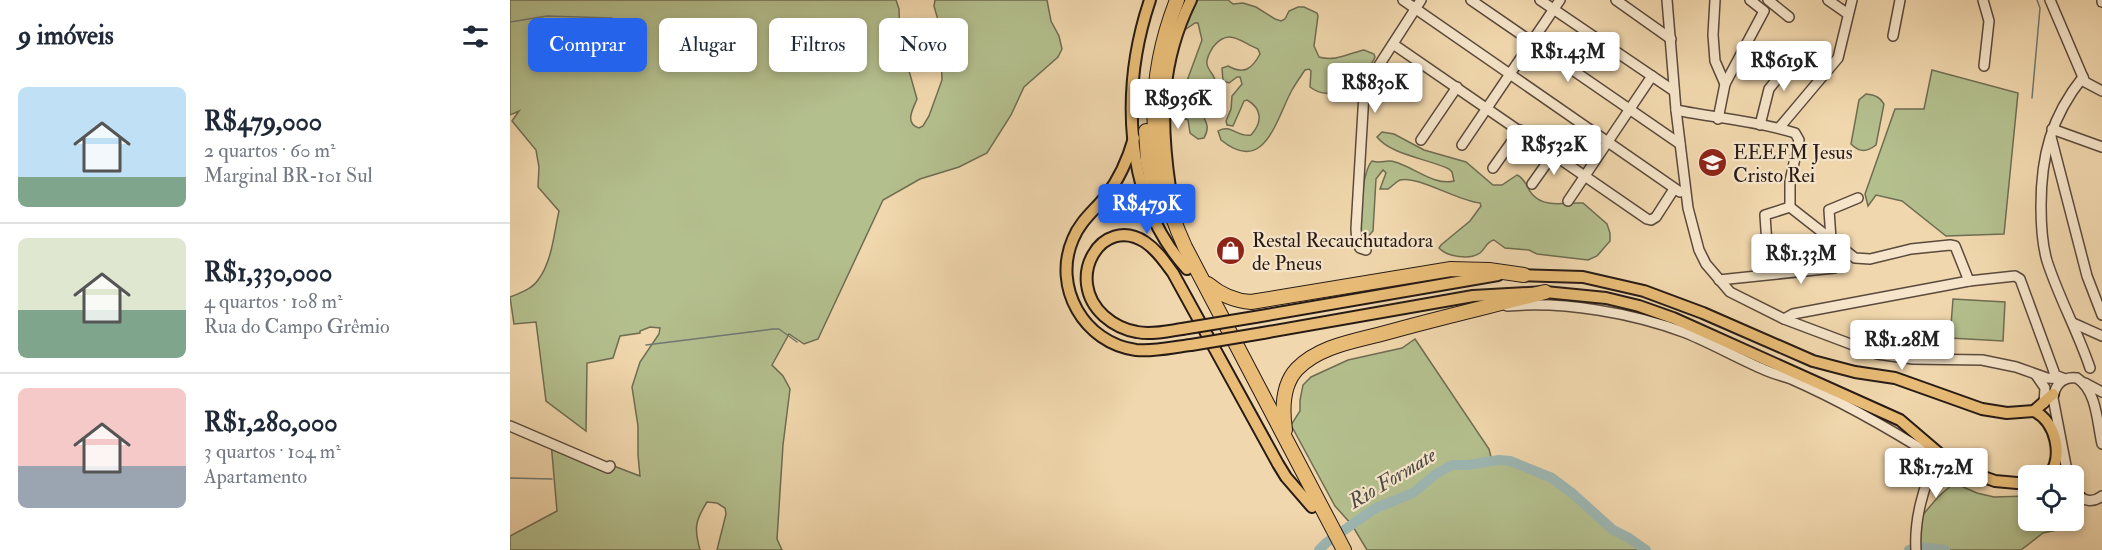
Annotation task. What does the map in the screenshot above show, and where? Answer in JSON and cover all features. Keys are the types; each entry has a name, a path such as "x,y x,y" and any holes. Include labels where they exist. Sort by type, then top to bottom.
{"highway":[{"path":"1169,0 1157,33 1150,66 1147,101 1148,152 1154,192 1164,222 1290,446 1335,550"},
{"path":"1178,0 1164,38 1154,101 1162,189 1193,271 1312,507 1323,518 1344,550"},
{"path":"1193,271 1219,293 1251,302 1451,269 1483,269 1524,275"},
{"path":"1290,446 1283,421 1284,396 1292,375 1308,360 1333,347 1545,292"}],"main road":[{"path":"1150,0 1135,61 1132,101 1134,138 1145,196 1157,224 1176,257 1193,271"},
{"path":"1185,247 1170,190 1163,107 1174,39 1191,0"},
{"path":"1134,138 1118,178 1105,197 1082,222 1073,237 1066,262 1068,288 1073,304 1093,331 1114,344 1145,351 1191,345 1492,294 1545,292 1606,298 1656,311 1690,325 1900,420 1948,460 1995,481 2018,483"},
{"path":"1312,507 1282,472 1173,273 1160,256 1145,242 1130,237 1118,237 1095,251 1087,265 1086,284 1093,303 1118,326 1138,332 1151,333 1182,328 1255,317 1479,277 1524,275 1583,277 1644,291 1703,313 1800,357 1841,369 1895,378 1982,409 2007,413 2034,411 2054,394"},
{"path":"2034,411 2046,421 2057,446 2055,465"}],"street":[{"path":"1403,0 1419,4 1510,73 1687,197"},
{"path":"1471,0 1680,144"},
{"path":"1540,0 1674,91"},
{"path":"1462,145 1560,0"},
{"path":"1616,0 1671,39"},
{"path":"1667,0 1674,91 1687,197 1699,250 1706,264 1730,292 1784,319 1877,354 1913,359 1982,360 2016,367 2053,379 2074,377 2102,392"},
{"path":"1715,0 1713,35 1715,61 1725,84"},
{"path":"1750,0 1764,11"},
{"path":"1828,0 1848,14"},
{"path":"1779,128 1838,58 1852,0"},
{"path":"1893,36 1900,0"},
{"path":"1983,0 1989,21 1984,66"},
{"path":"1718,118 1725,84 1770,2 1789,17"},
{"path":"2052,3 2083,77 2089,86 2102,91"},
{"path":"1366,250 1360,248 1357,242 1356,229 1362,104 1367,84 1419,4"},
{"path":"1393,44 1651,220 1656,217 1674,189"},
{"path":"1760,125 1769,89 1797,54"},
{"path":"1568,201 1652,76"},
{"path":"2083,77 2068,95 2052,132 2043,160 2041,188 2047,259 2090,368"},
{"path":"1421,140 1457,87"},
{"path":"1676,110 1779,128 1798,136 1790,181 1790,207"},
{"path":"1493,168 1520,130"},
{"path":"2052,132 2102,147"},
{"path":"2052,132 2087,276 2102,315"},
{"path":"1532,184 1554,153"},
{"path":"1719,280 1834,268 1838,256 1830,210 1858,198"},
{"path":"1790,207 1850,255 1863,260 1911,249 1954,246 1969,281"},
{"path":"1767,245 1765,215 1790,207"},
{"path":"1784,319 1793,314 1969,281 2018,277 2055,375 2065,379"},
{"path":"1471,310 1512,306 1557,307 1613,312 1648,320 1695,337 1766,370 1789,378 1866,417 1936,458 1948,460"},
{"path":"2073,323 2102,336"},
{"path":"2036,375 2045,388 2044,403"},
{"path":"2065,379 2057,386 2054,394 2066,465"},
{"path":"2079,379 2092,396 2102,444"},
{"path":"510,426 608,468 610,466"},
{"path":"1916,550 1915,537 1926,481 1936,458"},
{"path":"2084,498 2089,501 2102,496"}],"green space":[{"path":"510,0 896,0 899,18 879,18 879,72 909,72 917,99 911,119 914,126 919,128 929,116 942,80 942,72 968,72 968,18 937,18 935,0 1047,0 1051,21 1059,36 1062,49 1058,57 1024,87 1011,115 987,153 959,167 920,179 883,200 818,339 804,344 789,334 772,365 783,376 790,389 783,445 777,539 782,550 717,550 726,514 725,508 717,503 707,502 697,525 700,550 510,550 510,536 557,511 551,442 640,476 638,426 632,387 640,362 659,334 660,328 650,327 640,333 620,336 613,358 587,363 586,431 546,401 536,322 514,324 510,297 532,286 543,273 552,247 559,211 538,187 539,167 536,150 512,121 519,111 510,115"},
{"path":"1195,0 1228,0 1233,4 1243,3 1256,7 1281,21 1285,19 1289,11 1304,7 1317,13 1318,16 1314,46 1319,57 1337,58 1364,50 1374,54 1375,57 1372,63 1365,67 1345,65 1338,68 1335,72 1347,80 1340,89 1331,93 1320,92 1310,87 1311,71 1305,70 1267,139 1259,148 1248,151 1236,149 1221,140 1218,131 1226,129 1242,135 1251,135 1259,121 1256,108 1247,100 1244,101 1233,126 1227,125 1232,96 1242,84 1240,77 1229,83 1223,81 1222,68 1228,66 1239,70 1247,69 1260,54 1258,49 1240,40 1224,38 1213,47 1208,57 1208,66 1215,84 1201,105 1207,128 1204,138 1198,139 1190,133 1188,120 1174,114 1202,40 1198,23 1186,29 1184,26"},
{"path":"1932,70 2018,93 2004,234 1946,236 1902,201 1876,195 1868,206 1865,194 1895,109 1924,109"},
{"path":"1866,94 1877,97 1884,104 1876,145 1864,150 1857,149 1851,144 1859,100"},
{"path":"1382,132 1394,134 1424,150 1466,162 1493,185 1502,185 1517,175 1532,194 1543,202 1583,203 1607,224 1610,241 1597,256 1588,260 1505,248 1494,240 1476,255 1465,257 1453,255 1439,248 1470,221 1481,206 1480,203 1407,179 1400,180 1388,189 1380,189 1386,173 1383,170 1376,179 1373,231 1362,243 1358,242 1363,187 1368,167 1372,161 1392,161 1432,179 1454,181 1449,169 1383,143 1377,137"},
{"path":"1953,299 2005,302 2003,341 1950,338"},
{"path":"1415,339 1489,449 1492,461 1506,461 1519,465 1553,480 1610,528 1646,550 1367,550 1352,525 1335,506 1291,425 1300,411 1303,385 1311,377 1348,360 1402,348"},
{"path":"1954,483 1977,493 1994,497 2018,496 2018,531 2052,531 2043,533 2021,550 1918,550 1921,517"}],"waterway":[{"path":"2032,98 2040,8 2037,0"},
{"path":"535,18 547,16 612,18"},
{"path":"510,22 528,19"},
{"path":"646,345 773,329 779,329 797,342"},
{"name":"Rio Formate","path":"1319,550 1374,509 1413,493 1436,474 1452,465 1499,460 1510,461 1552,478 1613,530 1646,550"},
{"path":"510,478 552,479"},
{"name":"Rio Formate","path":"1909,550 1920,547 1945,550"}],"place":[{"name":"EEEFM Jesus Cristo Rei","path":"1712,163"},
{"name":"Restal Recauchutadora de Pneus","path":"1231,251"}]}
